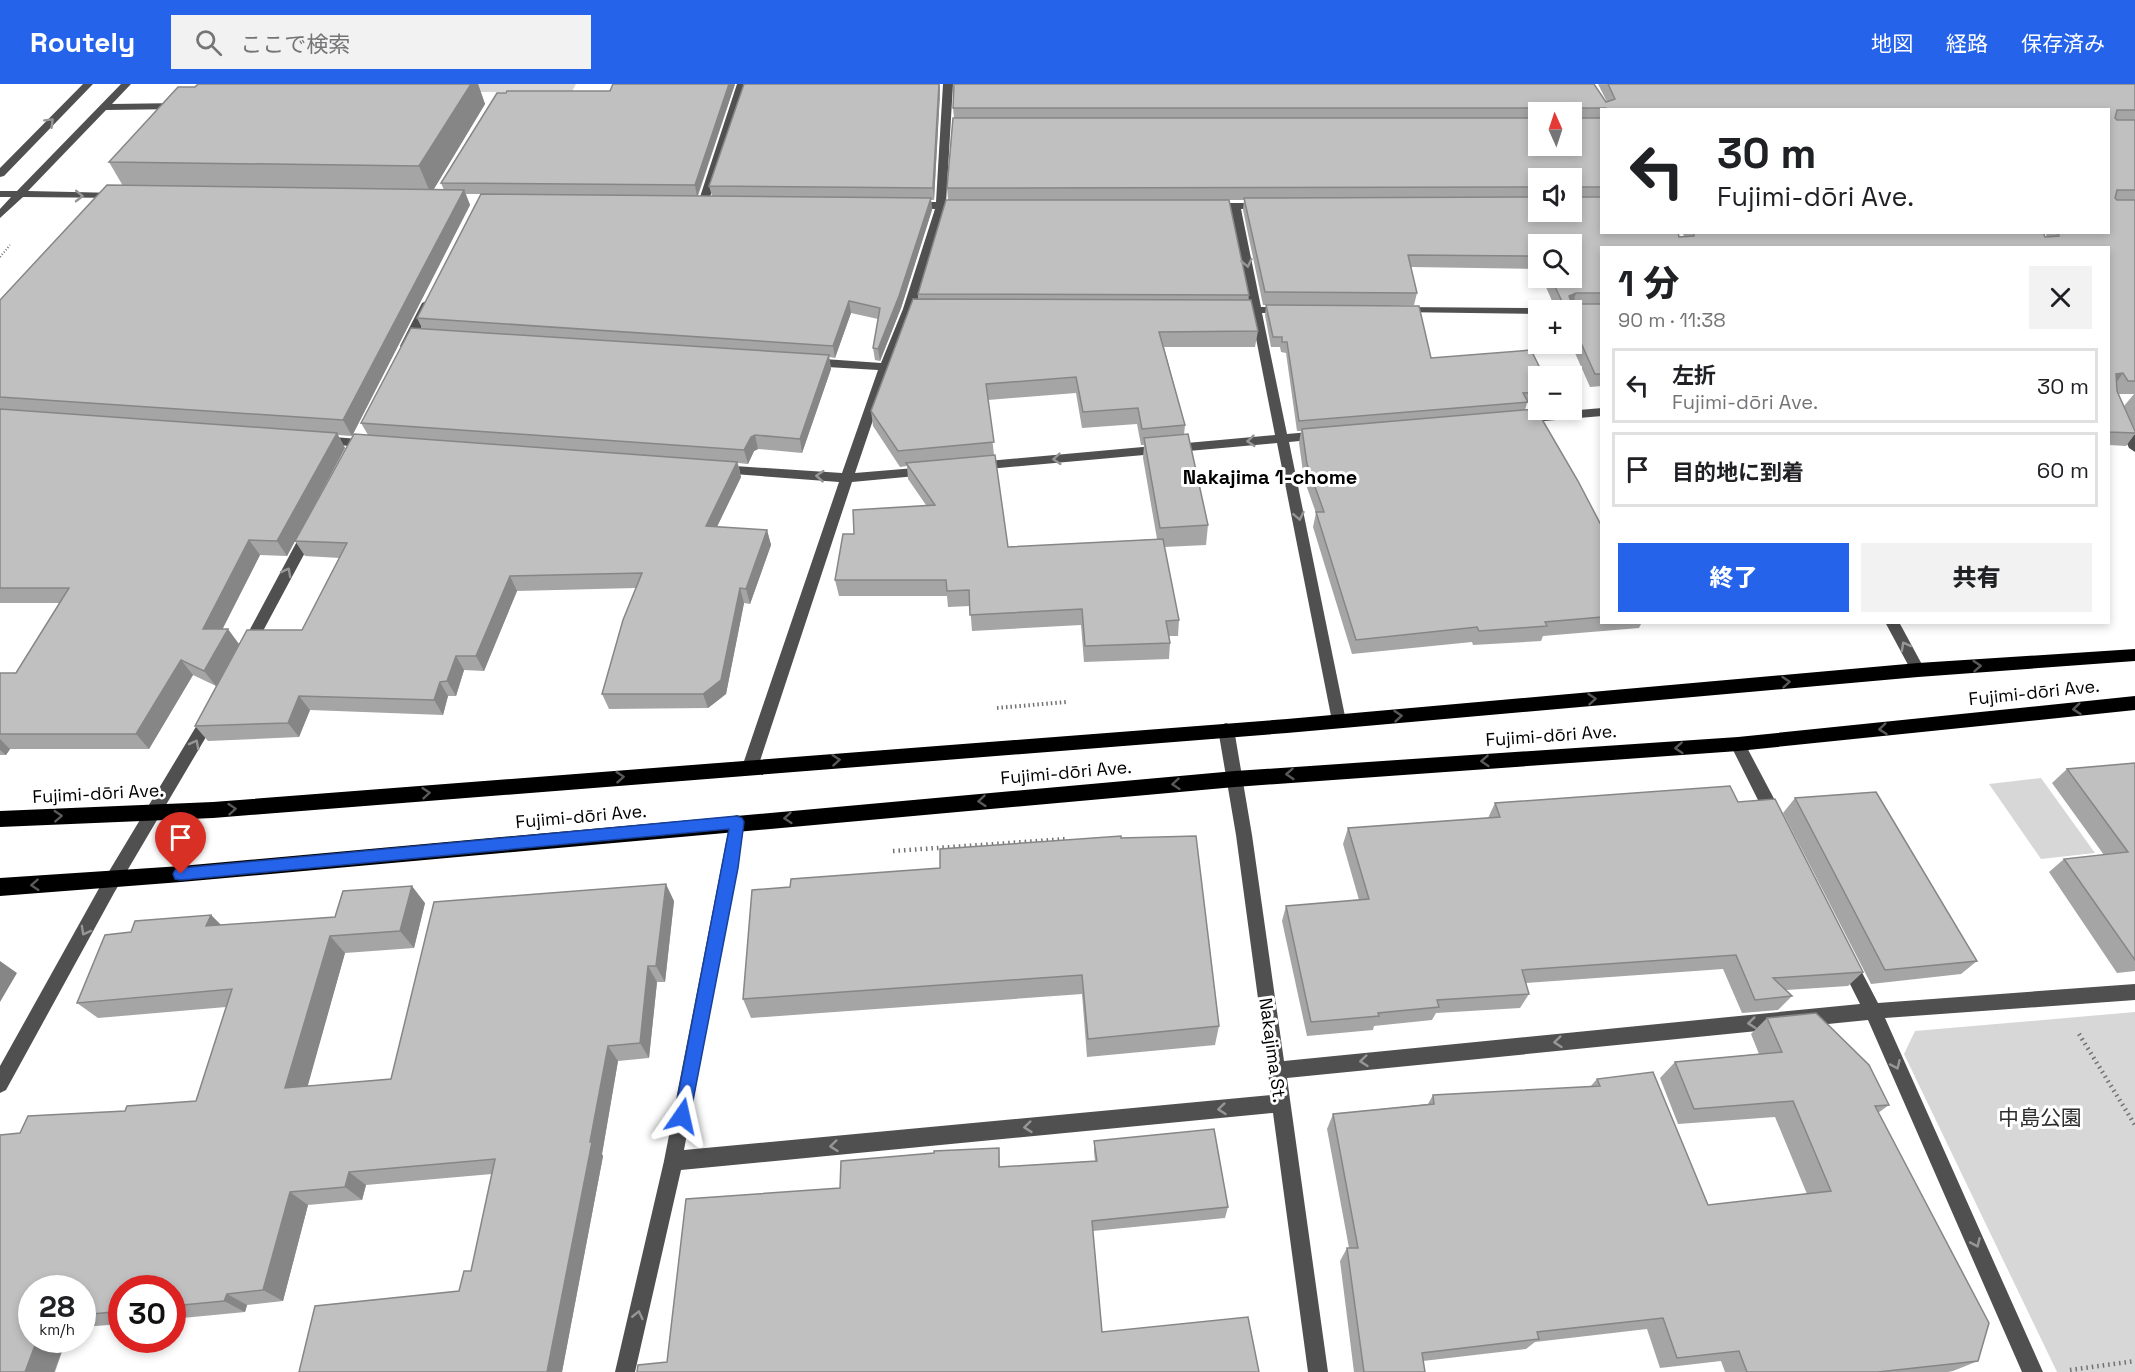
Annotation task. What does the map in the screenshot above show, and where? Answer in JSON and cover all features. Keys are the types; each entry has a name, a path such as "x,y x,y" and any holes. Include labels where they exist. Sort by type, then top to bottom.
{"highway":[{"name":"Fujimi-dōri Ave.","path":"0,819 213,810 1340,721 1918,670 2135,655"},
{"name":"Fujimi-dōri Ave.","path":"0,887 113,880 1235,778 1738,744 2135,703"}],"street":[{"path":"0,174 88,84"},
{"path":"0,215 126,84"},
{"path":"703,203 742,84"},
{"path":"750,767 885,367 915,309 941,206 948,84"},
{"path":"103,107 187,106"},
{"path":"947,125 959,125"},
{"path":"0,161 12,161"},
{"path":"0,194 130,196"},
{"path":"691,203 715,204"},
{"path":"902,205 972,206"},
{"path":"1199,206 1270,206"},
{"path":"1235,206 1340,721"},
{"path":"402,354 418,335 433,294"},
{"path":"1221,310 1292,310"},
{"path":"1386,310 1528,311"},
{"path":"803,362 885,367"},
{"path":"2114,398 2135,448"},
{"path":"1508,420 1600,412"},
{"path":"967,467 1331,434"},
{"path":"347,460 359,438"},
{"path":"309,439 359,438 380,445"},
{"path":"708,468 849,478 944,470"},
{"path":"241,658 314,523"},
{"path":"1893,624 1918,670"},
{"path":"0,1084 152,811 185,762 219,700"},
{"name":"Nakajima St.","path":"1226,729 1235,778 1318,1372"},
{"path":"1738,744 1784,835"},
{"path":"625,1372 673,1161 737,822"},
{"path":"1841,949 1873,1011 2033,1372"},
{"path":"1276,1070 1873,1011 2135,992"},
{"path":"673,1161 1280,1103"}],"path":[{"path":"883,852 1068,839"},
{"path":"2057,998 2135,1125"},
{"path":"2061,1371 2135,1361"}],"green space":[{"path":"390,84 576,84 571,93 385,91"},
{"path":"2041,778 2095,853 2041,859 1989,784"},
{"name":"中島公園","path":"2135,1012 2135,1372 2057,1372 1904,1054 1915,1031"}],"building":[{"path":"198,84 471,84 419,166 109,162 178,87 195,87"},
{"path":"613,84 729,84 695,185 441,183 497,93 507,91 610,91"},
{"path":"744,84 939,84 933,188 709,186"},
{"path":"954,84 1594,84 1606,102 1615,99 1608,84 2135,84 2135,110 2117,110 2115,118 2135,120 2135,190 2117,190 2115,198 2135,200 2135,381 2128,381 2123,373 2116,374 2117,391 2135,433 2110,432 2110,246 1600,246 1600,293 1576,293 1569,296 1574,300 1561,300 1556,288 1582,288 1582,234 1528,234 1528,256 1408,255 1417,293 1265,292 1244,198 1528,197 1528,222 1582,222 1582,197 1600,197 1600,234 1678,234 1679,237 1694,236 1694,234 2044,234 2045,237 2059,236 2058,234 2110,234 2110,108 1582,108 1582,102 1528,102 1528,108 953,108"},
{"path":"953,118 1528,118 1528,156 1582,156 1582,118 1600,118 1600,187 1582,187 1582,168 1528,168 1528,187 947,188"},
{"path":"107,185 464,190 343,420 0,397 0,300"},
{"path":"481,194 931,198 899,296 878,349 873,348 880,308 849,301 833,346 417,318"},
{"path":"946,200 1229,200 1249,295 918,294"},
{"path":"913,299 1251,300 1258,331 1159,332 1185,425 1142,429 1138,408 1083,412 1076,377 986,384 994,442 898,451 871,411"},
{"path":"1582,304 1600,304 1600,374 1595,374 1582,345"},
{"path":"1266,305 1419,306 1431,358 1528,350 1528,354 1533,354 1539,366 1528,366 1528,393 1523,393 1528,402 1299,421 1287,342 1282,342 1282,337 1273,337"},
{"path":"411,328 829,355 800,439 755,435 751,437 744,450 361,423"},
{"path":"0,409 337,433 277,541 249,540 203,629 228,629 204,671 181,660 136,734 0,734 0,673 16,673 69,588 0,588"},
{"path":"1528,410 1528,420 1542,420 1600,523 1600,617 1545,622 1547,626 1479,631 1477,627 1356,640 1316,512 1324,512 1307,464 1302,429"},
{"path":"354,434 737,462 706,526 767,530 746,589 740,588 721,680 703,694 602,694 623,620 642,573 510,576 476,656 456,656 447,681 440,682 434,700 299,696 288,723 195,726 247,630 302,630 347,543 295,541"},
{"path":"1188,434 1208,525 1160,528 1144,438"},
{"path":"995,455 1008,547 1163,539 1179,620 1166,621 1170,643 1085,646 1082,609 970,615 969,590 947,591 946,580 835,580 843,534 854,534 853,510 935,505 906,463"},
{"path":"2135,763 2135,960 2064,859 2128,852 2067,769"},
{"path":"1730,786 1738,802 1775,799 1863,972 1773,978 1792,996 1755,1000 1736,955 1522,970 1529,994 1437,1000 1439,1007 1378,1013 1379,1016 1311,1022 1286,906 1369,899 1348,828 1500,817 1495,803"},
{"path":"1876,792 1977,961 1885,970 1795,798"},
{"path":"1121,836 1121,838 1196,836 1219,1026 1088,1039 1082,975 743,999 752,890 790,887 791,879 940,868 940,849"},
{"path":"666,884 656,966 648,966 640,1043 608,1046 590,1142 592,1142 547,1372 299,1372 315,1306 459,1291 464,1271 471,1271 495,1159 349,1172 345,1187 290,1192 263,1290 227,1294 224,1301 186,1305 186,1275 108,1275 108,1312 96,1314 96,1275 18,1275 18,1353 32,1353 25,1372 0,1372 0,1135 20,1133 28,1116 125,1111 127,1106 196,1101 232,989 77,1003 105,935 131,932 135,921 211,915 206,926 335,917 343,891 412,886 400,931 330,936 285,1088 391,1079 434,902"},
{"path":"1816,1013 1869,1065 1889,1105 1875,1106 1989,1323 1978,1361 1878,1372 1747,1372 1739,1351 1677,1358 1663,1318 1537,1332 1539,1339 1422,1353 1425,1372 1364,1372 1347,1248 1358,1248 1333,1114 1434,1104 1433,1095 1600,1086 1597,1079 1653,1072 1708,1205 1831,1191 1793,1101 1694,1109 1675,1062 1782,1052 1767,1018"},
{"path":"1214,1129 1228,1207 1092,1221 1102,1332 1248,1317 1259,1372 637,1372 638,1365 667,1362 686,1199 840,1188 841,1161 934,1153 934,1151 999,1148 999,1167 1097,1161 1094,1141"}],"district":[{"name":"Nakajima 1-chome","path":"1270,477"}],"route":[{"path":"181,874 737,822 682,1116"}]}
